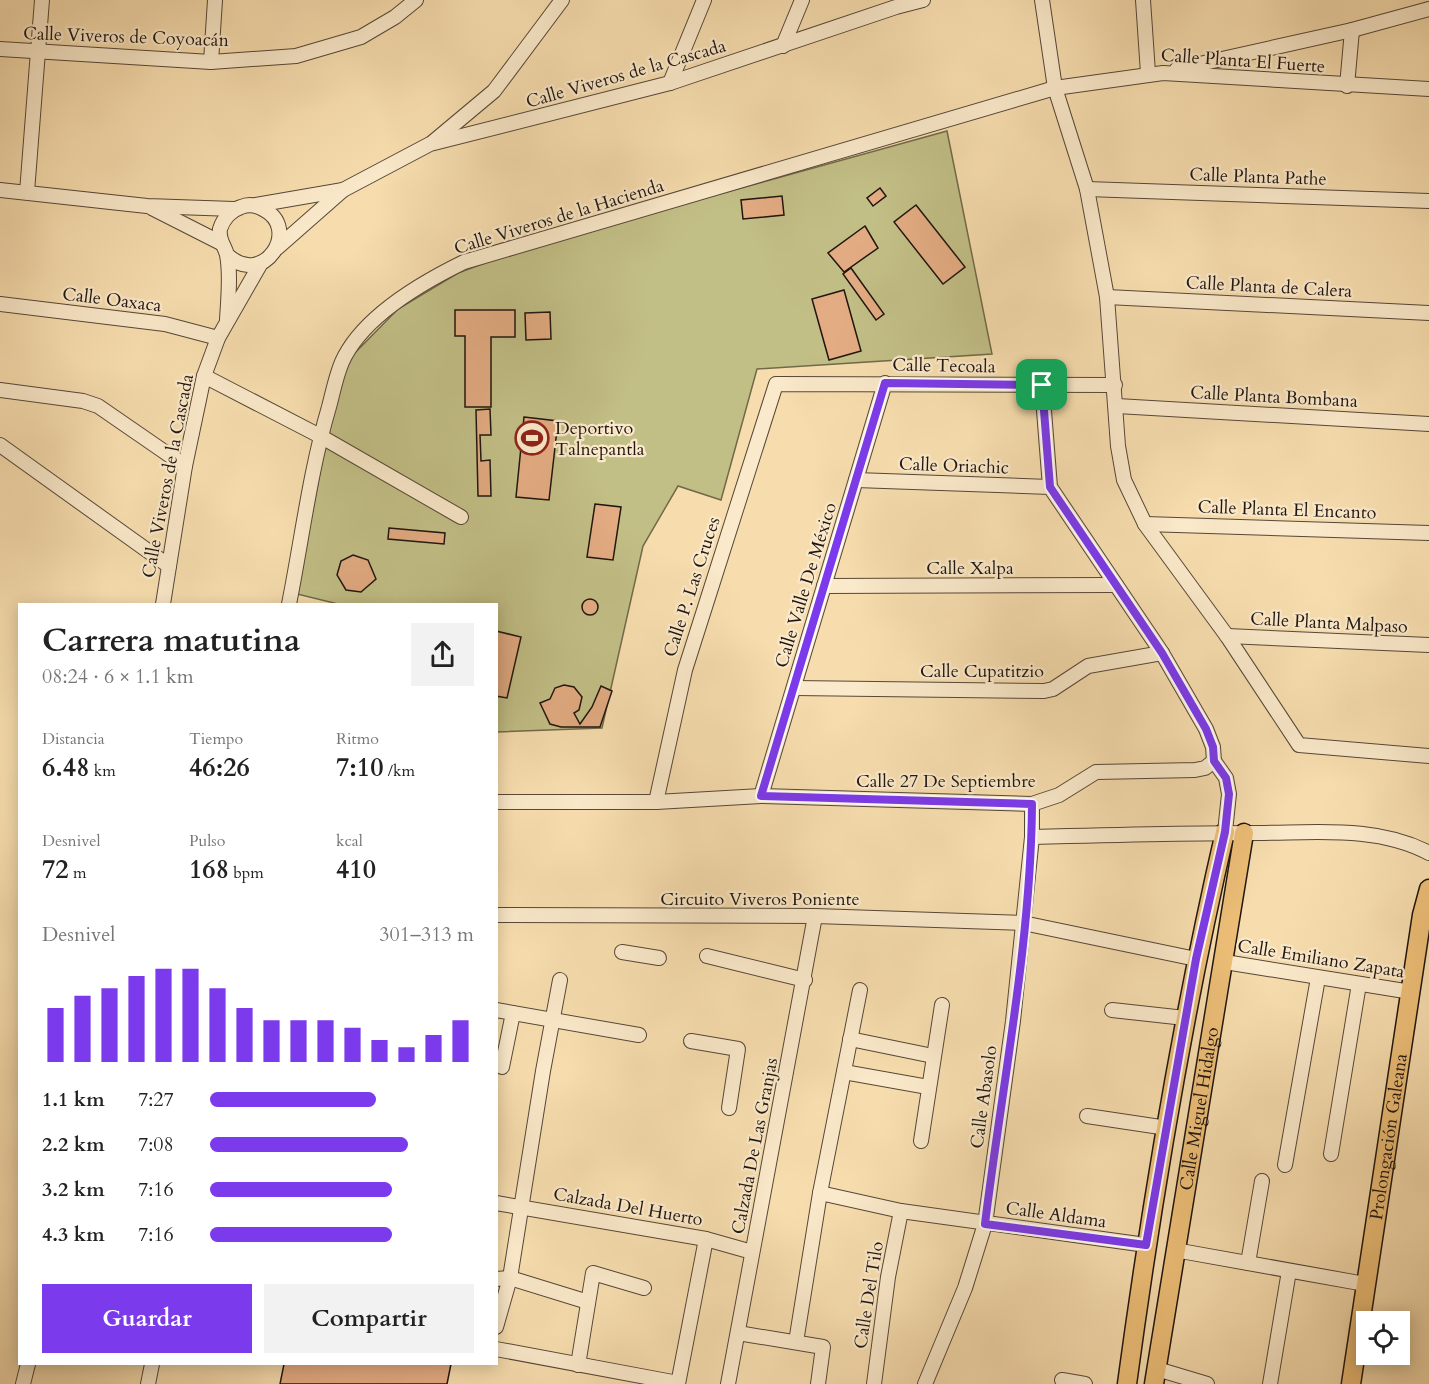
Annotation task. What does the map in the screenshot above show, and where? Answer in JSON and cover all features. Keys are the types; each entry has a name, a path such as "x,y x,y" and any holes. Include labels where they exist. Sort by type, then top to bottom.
{"main road":[{"name":"Calle Miguel Hidalgo","path":"1127,1384 1146,1245 1185,1018 1225,832"},
{"name":"Calle Miguel Hidalgo","path":"1156,1376 1175,1250 1225,962 1244,833"},
{"name":"Prolongación Galeana","path":"1351,1384 1422,915 1429,889"}],"street":[{"path":"27,192 42,0"},
{"path":"211,62 215,0"},
{"name":"Calle Viveros de Coyoacán","path":"0,50 211,62 296,56 351,40 395,17 416,0"},
{"path":"430,144 494,92 562,0"},
{"path":"670,84 704,0"},
{"path":"783,46 802,0"},
{"name":"Calle Viveros de la Cascada","path":"277,248 343,190 430,144 670,84 783,46 897,3 923,0"},
{"path":"1042,0 1055,88 1087,189 1107,297 1117,406 1118,446 1124,480 1145,524 1227,636 1294,741 1305,748 1429,756"},
{"path":"1143,0 1148,73"},
{"path":"1163,73 1352,30 1429,9"},
{"path":"1347,86 1352,30"},
{"name":"Calle Planta El Fuerte","path":"1055,88 1148,73 1163,73 1347,86 1429,89"},
{"name":"Calle Viveros de la Hacienda","path":"290,603 320,436 342,362 358,338 394,302 435,276 464,262 1055,88"},
{"name":"Calle Planta Pathe","path":"1087,189 1429,201"},
{"path":"0,190 147,206 234,209 244,205 256,206 268,211 276,222 279,235 277,248 261,263 246,265 224,249 147,206"},
{"name":"Calle Viveros de la Cascada","path":"256,206 343,190"},
{"path":"227,323 222,224 234,209"},
{"name":"Calle Viveros de la Cascada","path":"163,603 185,466 204,376 218,338 261,263"},
{"name":"Calle Planta de Calera","path":"1107,297 1429,313"},
{"name":"Calle Oaxaca","path":"0,304 165,324 218,338"},
{"path":"204,376 320,436 461,518"},
{"name":"Calle Tecoala","path":"774,386 781,382 1114,385"},
{"name":"Calle Valle De México","path":"761,796 885,383"},
{"path":"1042,385 1050,487 1162,653 1206,729 1213,747 1214,761 1226,778 1229,794 1225,832"},
{"name":"Calle P. Las Cruces","path":"656,802 685,670 774,386"},
{"path":"0,390 83,401 98,406 185,466"},
{"name":"Calle Planta Bombana","path":"1117,406 1429,424"},
{"path":"0,445 169,566"},
{"name":"Calle Oriachic","path":"856,480 1050,487"},
{"name":"Calle Planta El Encanto","path":"1145,524 1429,532"},
{"name":"Calle Xalpa","path":"824,586 1116,585"},
{"name":"Calle Planta Malpaso","path":"1227,636 1429,645"},
{"name":"Calle Cupatitzio","path":"794,688 1044,691 1053,689 1088,666 1162,653"},
{"name":"Calle 27 De Septiembre","path":"498,802 656,802 761,796 1032,804 1059,795 1096,771 1195,770 1205,768 1214,761"},
{"name":"Calle Abasolo","path":"925,1384 965,1288 985,1224 1023,923 1032,837 1032,804"},
{"path":"1032,837 1225,832 1357,833 1390,837 1429,853"},
{"name":"Circuito Viveros Poniente","path":"498,915 815,916 1023,923"},
{"name":"Calzada De Las Granjas","path":"728,1384 805,980 815,916"},
{"path":"1023,923 1196,959"},
{"path":"622,952 659,958"},
{"path":"707,956 805,980"},
{"name":"Calle Emiliano Zapata","path":"1225,962 1411,993"},
{"path":"1285,1166 1318,978"},
{"path":"498,1313 503,1278 520,1207 560,980"},
{"path":"1331,1154 1359,984"},
{"path":"796,1342 807,1261 860,990"},
{"path":"921,1141 942,1005"},
{"path":"498,1010 639,1035"},
{"path":"1112,1010 1185,1018"},
{"path":"502,1067 513,1013"},
{"path":"850,1039 933,1056"},
{"path":"691,1041 738,1049 729,1108"},
{"path":"844,1072 928,1087"},
{"path":"1088,1116 1167,1128"},
{"path":"1248,1263 1262,1181"},
{"name":"Calle Aldama","path":"820,1193 901,1211 1146,1245"},
{"name":"Calzada Del Huerto","path":"498,1203 706,1239 752,1252"},
{"name":"Calle Del Tilo","path":"874,1384 888,1277 901,1211"},
{"path":"498,1349 678,1384 706,1239"},
{"path":"1175,1250 1365,1284"},
{"path":"1270,1384 1289,1271"},
{"path":"578,1365 593,1273 644,1288"},
{"path":"503,1278 588,1302"},
{"path":"738,1333 823,1347 818,1384"},
{"path":"23,1384 28,1365"},
{"path":"148,1384 152,1365"},
{"path":"1156,1376 1207,1384"},
{"path":"1062,1380 1085,1384"}],"shaded area":[{"name":"Deportivo Talnepantla","path":"947,131 992,354 757,369 721,500 678,486 643,546 602,728 498,732 498,603 334,603 297,594 324,451 346,362 398,309 458,273 528,247"}],"building":[{"path":"880,188 886,196 873,206 867,198"},
{"path":"782,196 784,215 743,219 741,200"},
{"path":"916,205 965,267 943,284 894,222"},
{"path":"865,226 878,248 844,272 828,253"},
{"path":"851,268 884,314 876,320 843,274"},
{"path":"844,290 861,351 829,360 812,299"},
{"path":"455,310 515,310 515,337 491,337 491,407 465,407 465,336 455,336"},
{"path":"550,312 551,339 526,340 525,313"},
{"path":"490,409 491,435 480,435 481,461 490,460 491,496 478,496 476,410"},
{"path":"524,417 558,421 549,500 516,497"},
{"path":"595,504 621,507 613,560 587,557"},
{"path":"389,528 445,533 444,544 388,539"},
{"path":"353,555 368,560 376,579 361,592 346,590 337,575 341,561"},
{"path":"590,599 598,607 590,615 582,607"},
{"path":"498,631 521,637 507,698 498,696"},
{"path":"564,685 574,687 582,697 579,710 574,713 580,724 592,707 601,686 612,691 600,727 561,727 550,724 540,703 550,699 555,688"},
{"path":"284,1365 451,1365 447,1384 280,1384"}],"place":[{"name":"Deportivo Talnepantla","path":"532,438"}],"route":[{"path":"885,383 1042,385 1050,487 1162,653 1206,729 1213,747 1214,761 1226,778 1229,794 1225,832 1196,959 1146,1245 985,1224 1023,923 1032,837 1032,804 761,796 885,383"}]}
